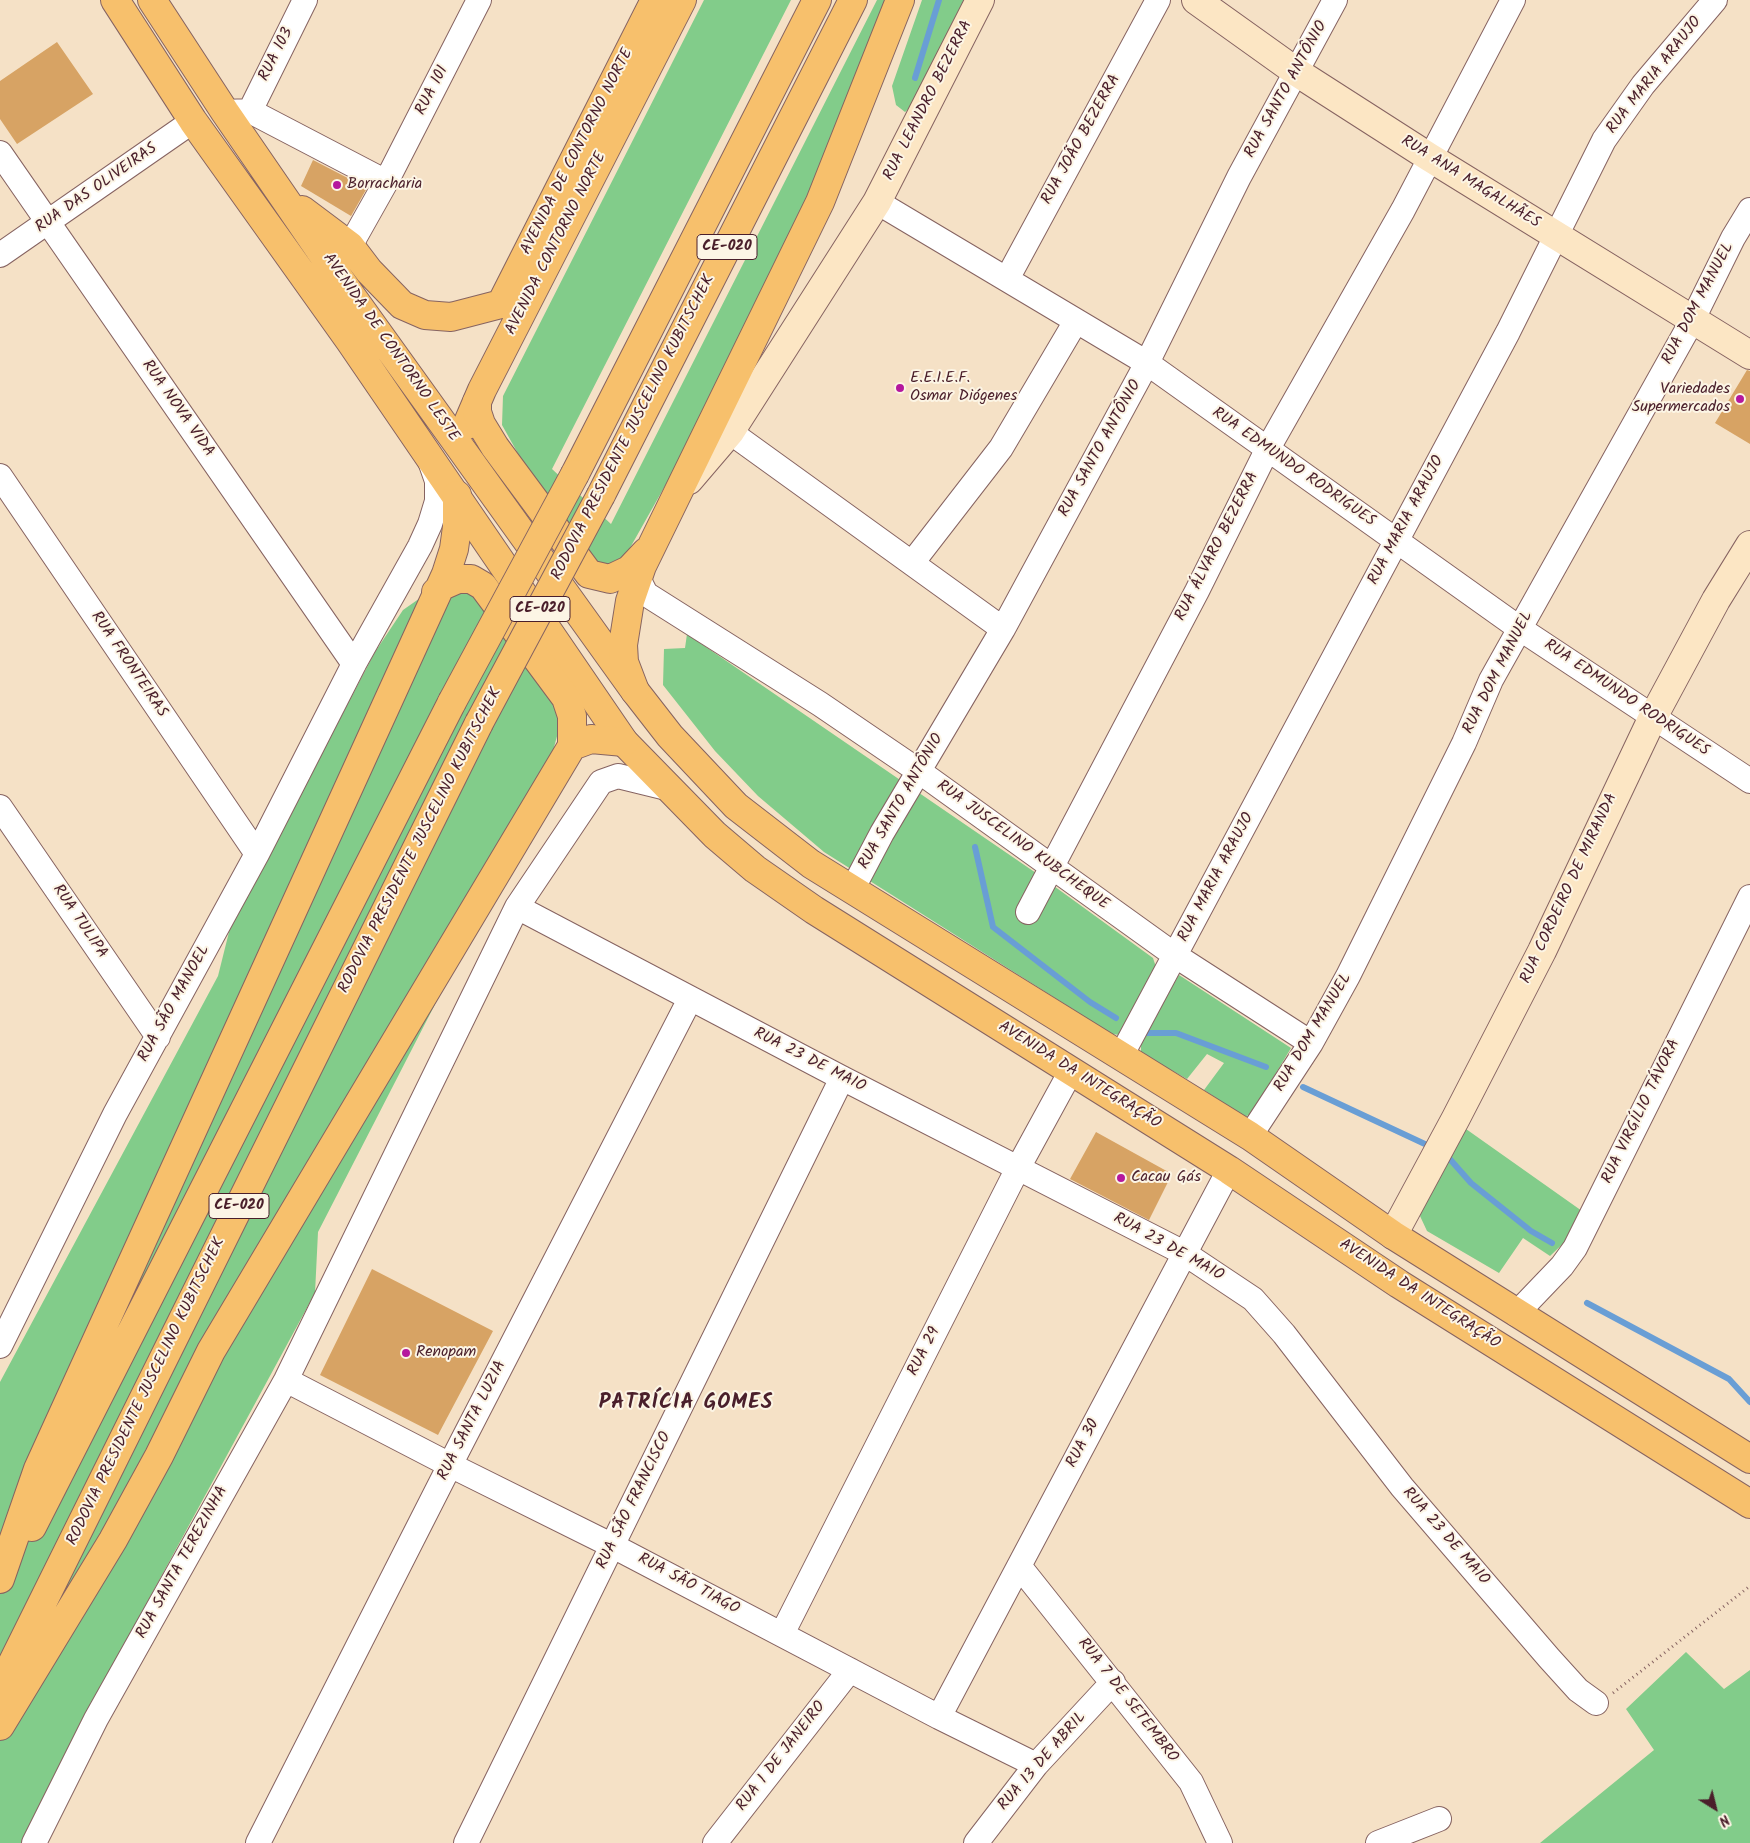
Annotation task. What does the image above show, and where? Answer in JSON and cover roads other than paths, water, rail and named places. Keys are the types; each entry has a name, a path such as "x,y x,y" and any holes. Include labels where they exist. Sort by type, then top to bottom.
{"main road":[{"name":"AVENIDA DE CONTORNO LESTE","path":"115,0 193,121 457,495 494,553"},
{"name":"AVENIDA DE CONTORNO LESTE","path":"152,0 237,111 285,197 350,294 635,691"},
{"name":"AVENIDA DE CONTORNO NORTE","path":"511,308 655,0"},
{"name":"AVENIDA CONTORNO NORTE","path":"0,1579 38,1469 454,549 457,528 458,445 477,402 511,308 682,0"},
{"name":"RODOVIA PRESIDENTE JUSCELINO KUBITSCHEK","path":"0,1590 452,702 575,474 817,0"},
{"name":"RODOVIA PRESIDENTE JUSCELINO KUBITSCHEK","path":"0,1688 479,723 601,495 854,0"},
{"path":"900,0 820,202 648,550 624,625 624,662 635,691 670,736 736,806 811,864 1250,1136 1393,1235 1516,1314 1750,1459"},
{"path":"285,197 350,246 369,271 402,305"},
{"path":"350,294 369,280 371,276 369,271"},
{"path":"350,294 369,294 425,315 451,317 511,308"},
{"path":"477,402 476,412 495,447 589,574 610,579 618,576 629,570 648,550"},
{"name":"AVENIDA DA INTEGRAÇÃO","path":"494,553 624,742 666,788 715,836 755,870 822,915 1229,1170 1454,1319 1750,1504"},
{"path":"0,1726 113,1540 160,1456 211,1351 572,746 572,716 566,698 483,586 471,579 458,579 442,586 436,592"},
{"path":"572,746 591,739 624,742"},
{"path":"1454,1319 1477,1288"},
{"path":"1542,1374 1564,1343"}],"street":[{"name":"RUA 103","path":"237,111 305,0"},
{"name":"RUA 101","path":"350,246 386,182 479,0"},
{"name":"RUA LEANDRO BEZERRA","path":"676,496 730,432 877,202 980,0"},
{"name":"RUA JOÃO BEZERRA","path":"1006,279 1158,0"},
{"name":"RUA ANA MAGALHÃES","path":"1196,0 1298,73 1429,157 1692,321 1750,355"},
{"name":"RUA SANTO ANTÔNIO","path":"852,890 882,833 920,772 1002,629 1148,363 1239,178 1298,73 1336,0"},
{"name":"RUA ÁLVARO BEZERRA","path":"1028,912 1197,591 1267,450 1403,210 1429,157 1513,0"},
{"name":"RUA MARIA ARAUJO","path":"1121,1056 1397,542 1604,140 1643,85 1715,0"},
{"path":"237,111 386,182"},
{"name":"RUA DAS OLIVEIRAS","path":"0,255 49,223 193,121"},
{"name":"RUA NOVA VIDA","path":"0,153 354,664"},
{"name":"RUA EDMUNDO RODRIGUES","path":"877,202 1148,363 1267,450 1519,628 1652,719 1750,781"},
{"name":"RUA DOM MANUEL","path":"1250,1136 1311,1043 1348,976 1464,743 1491,680 1692,321 1733,238 1750,210"},
{"path":"912,563 1001,448 1076,321"},
{"path":"730,432 1002,629"},
{"name":"RUA SÃO MANOEL","path":"1,1342 115,1114 257,854 354,664 430,524 436,501 437,481 428,455"},
{"name":"RUA FRONTEIRAS","path":"0,476 257,854"},
{"name":"RUA CORDEIRO DE MIRANDA","path":"1393,1235 1542,951 1652,719 1716,600 1750,545"},
{"name":"RUA JUSCELINO KUBCHEQUE","path":"638,578 646,594 820,704 920,772 1176,956 1311,1043"},
{"path":"517,907 601,782 618,776 666,788"},
{"name":"RUA TULIPA","path":"0,807 158,1037"},
{"name":"RUA VIRGÍLIO TÁVORA","path":"1516,1314 1562,1266 1575,1248 1750,897"},
{"name":"RUA 23 DE MAIO","path":"517,907 842,1078 1184,1253 1253,1299 1284,1334 1402,1487 1549,1658 1578,1690 1596,1703"},
{"name":"RUA SANTA TEREZINHA","path":"34,1843 96,1719 286,1380 517,907"},
{"name":"RUA SANTA LUZIA","path":"258,1843 690,999"},
{"name":"RUA 29","path":"782,1634 1018,1168 1071,1071"},
{"name":"RUA SÃO FRANCISCO","path":"466,1843 842,1078"},
{"name":"RUA 30","path":"939,1717 1229,1170"},
{"name":"RUA SÃO TIAGO","path":"286,1380 450,1465 613,1546 939,1717 1036,1765"},
{"name":"RUA 7 DE SETEMBRO","path":"1020,1567 1191,1782 1220,1843"},
{"name":"RUA 1 DE JANEIRO","path":"715,1843 850,1670"},
{"name":"RUA 13 DE ABRIL","path":"976,1843 1036,1765 1113,1682"},
{"path":"1378,1843 1439,1819"}],"waterway":[{"path":"915,78 939,0"},
{"path":"975,847 993,927 1090,1002 1116,1018"},
{"path":"1146,1033 1176,1033 1266,1067"},
{"path":"1303,1087 1427,1145"},
{"path":"1448,1157 1471,1183 1531,1231 1552,1243"},
{"path":"1587,1303 1729,1379 1750,1402"}],"place":[{"name":"Borracharia","path":"337,185"},
{"name":"E.E.I.E.F. Osmar Diógenes","path":"900,388"},
{"name":"Variedades Supermercados","path":"1740,399"},
{"name":"Cacau Gás","path":"1121,1178"},
{"name":"Renopam","path":"406,1353"}],"district":[{"name":"PATRÍCIA GOMES","path":"686,1404"}]}
